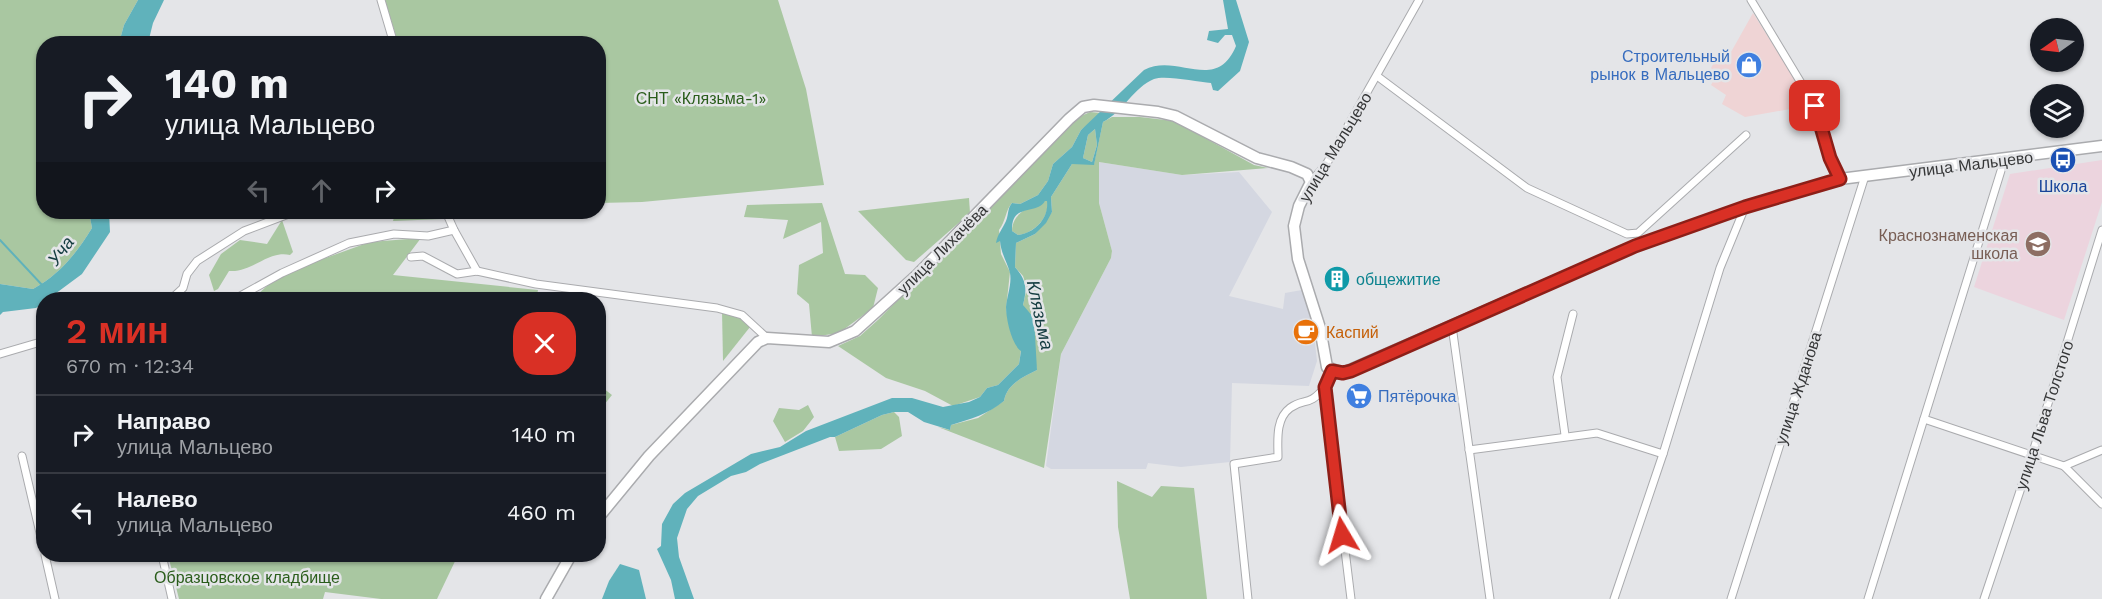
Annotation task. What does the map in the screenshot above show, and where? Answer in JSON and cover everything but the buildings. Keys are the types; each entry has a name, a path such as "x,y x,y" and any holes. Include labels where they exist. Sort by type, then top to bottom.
{"street":[{"path":"381,0 392,36"},
{"name":"улица Мальцево","path":"1419,0 1327,163 1311,182 1299,206 1294,225 1298,259 1320,328 1325,361 1332,371 1343,373 1351,371 1634,240 1840,179 2102,146"},
{"path":"1751,0 1815,106 1830,158 1840,179"},
{"path":"1377,76 1527,189 1557,204 1574,209 1634,240 1638,233 1746,135"},
{"name":"улица Лихачёва","path":"767,338 829,342 855,331 916,275 1083,107 1094,105 1139,108 1175,116 1257,158 1307,174 1311,182"},
{"path":"1868,599 2004,160"},
{"name":"улица Жданова","path":"1731,599 1865,176"},
{"path":"1614,599 1663,454 1720,268 1745,207"},
{"path":"179,292 183,288 187,274 197,261 244,231 276,219"},
{"path":"449,219 477,271"},
{"path":"248,292 282,273 349,243 394,234 428,236 454,230"},
{"name":"улица Льва Толстого","path":"1984,599 2032,455 2102,230"},
{"path":"411,257 423,256 457,274 477,271 536,284 596,292"},
{"path":"606,293 717,308 742,315 767,338 750,349 649,456 606,508"},
{"path":"1565,435 1557,377 1573,314"},
{"path":"1452,326 1490,599"},
{"path":"0,354 36,343"},
{"path":"1248,599 1234,465 1239,462 1278,457 1278,432 1281,419 1290,408 1314,401 1325,387 1332,371"},
{"path":"1325,387 1351,599"},
{"path":"1924,419 2064,466 2102,504"},
{"path":"1469,450 1565,435 1597,433 1663,454"},
{"path":"2064,466 2102,450"},
{"path":"22,456 36,516"},
{"path":"47,562 55,599"},
{"path":"164,562 172,599"},
{"path":"546,599 567,562"}],"shaded area":[{"name":"Строительный рынок в Мальцево","path":"1753,13 1813,108 1800,119 1790,109 1745,117 1722,104 1726,95 1711,85 1717,74 1711,68 1717,57 1726,61"},
{"name":"Краснознаменская школа","path":"2102,160 2102,202 2064,320 1974,287 2010,174"},
{"path":"1099,162 1182,175 1239,172 1272,212 1229,296 1283,309 1285,293 1302,290 1312,316 1317,361 1309,386 1232,383 1230,462 1181,467 1148,463 1146,469 1051,469 1046,466 1061,354 1111,258 1112,251 1099,203"}],"green space":[{"path":"0,0 138,0 124,25 121,36 36,36 36,219 90,219 92,228 67,263 33,289 0,284"},
{"name":"СНТ «Клязьма-1»","path":"385,0 778,0 806,89 824,185 642,202 606,203 606,36 396,36"},
{"path":"1090,112 1101,113 1081,130 1072,147 1053,164 1048,181 1038,195 1020,204 1012,203 999,230 1001,254 1010,272 1006,309 1011,333 1021,350 1019,364 998,385 987,388 980,397 953,406 925,391 886,378 838,346 860,336 879,319 1077,118"},
{"path":"1112,117 1140,117 1174,121 1254,165 1268,168 1182,175 1099,162 1099,203 1112,251 1111,258 1061,354 1044,468 938,427 950,430 951,425 978,418 1004,401 1008,390 1016,382 1037,370 1023,305 1027,288 1023,276 1015,267 1016,243 1035,234 1052,212 1051,197 1072,164 1094,164 1103,122"},
{"path":"1095,129 1097,145 1092,162 1083,158 1088,135"},
{"path":"969,198 970,213 914,262 906,260 858,211"},
{"path":"1048,200 1046,213 1040,224 1024,234 1018,235 1012,231 1019,214"},
{"path":"822,203 845,274 865,275 878,288 873,308 839,333 812,337 809,304 797,294 799,265 823,253 821,222 783,239 788,220 744,217 747,205"},
{"path":"394,219 442,219 393,221"},
{"path":"282,220 293,252 290,255 282,254 267,258 245,269 229,271 218,289 214,291 209,275 221,254 240,240 267,244"},
{"path":"421,238 393,275 538,290 538,292 260,292 286,268 320,260 370,242"},
{"path":"722,311 743,319 750,327 723,361"},
{"path":"606,390 612,395 606,402"},
{"path":"808,405 814,417 803,431 785,442 773,421 779,408 799,410"},
{"path":"894,412 899,417 902,436 881,449 839,451 835,437 882,415"},
{"path":"1117,481 1152,497 1161,486 1194,488 1207,599 1130,599 1118,527"},
{"name":"Образцовское кладбище","path":"170,562 455,562 437,599 381,599 325,592 323,599 179,599"}],"water":[{"path":"138,0 164,0 150,36 121,36 124,25"},
{"path":"1223,0 1236,0 1249,42 1240,71 1218,91 1213,90 1211,83 1166,78 1154,79 1140,88 1117,112 1103,122 1094,165 1072,164 1051,197 1052,212 1046,223 1035,234 1016,243 1015,267 1025,285 1023,305 1034,318 1037,370 1021,378 1012,386 1004,401 998,406 979,416 951,425 950,430 924,422 908,412 882,415 835,437 731,476 698,496 687,509 677,538 679,557 694,599 675,599 671,580 657,549 661,546 662,524 673,504 685,493 751,454 780,447 806,431 892,398 912,398 943,407 969,402 980,397 987,388 998,385 1019,364 1021,351 1012,337 1006,312 1010,273 1000,241 996,243 1010,205 1020,204 1038,195 1048,181 1053,164 1072,147 1081,130 1144,70 1169,65 1207,70 1218,67 1228,60 1236,46 1232,35 1225,35 1218,43 1207,40 1209,31 1228,29","holes":["1095,129 1097,145 1092,162 1083,158 1088,135","1047,201 1046,213 1040,224 1024,234 1018,235 1012,231 1015,216 1036,208"]},
{"path":"90,219 109,219 110,232 82,274 58,292 36,292 36,308 3,312 0,315 0,284 33,289 59,270 92,228"},
{"path":"620,564 639,570 646,599 602,599 609,581"}],"waterway":[{"path":"0,240 43,286"}],"place":[{"name":"Строительный рынок в Мальцево","path":"1749,65"},
{"name":"Школа","path":"2063,160"},
{"name":"Краснознаменская школа","path":"2038,244"},
{"name":"общежитие","path":"1337,279"},
{"name":"Каспий","path":"1306,332"},
{"name":"Пятёрочка","path":"1359,396"}],"route":[{"path":"1342,535 1325,387 1332,371 1343,373 1351,371 1635,246 1745,207 1840,179 1830,158 1821,117 1815,106"}],"water label":[{"name":"Уча","path":"61,251"},
{"name":"Клязьма","path":"1040,315"}]}
